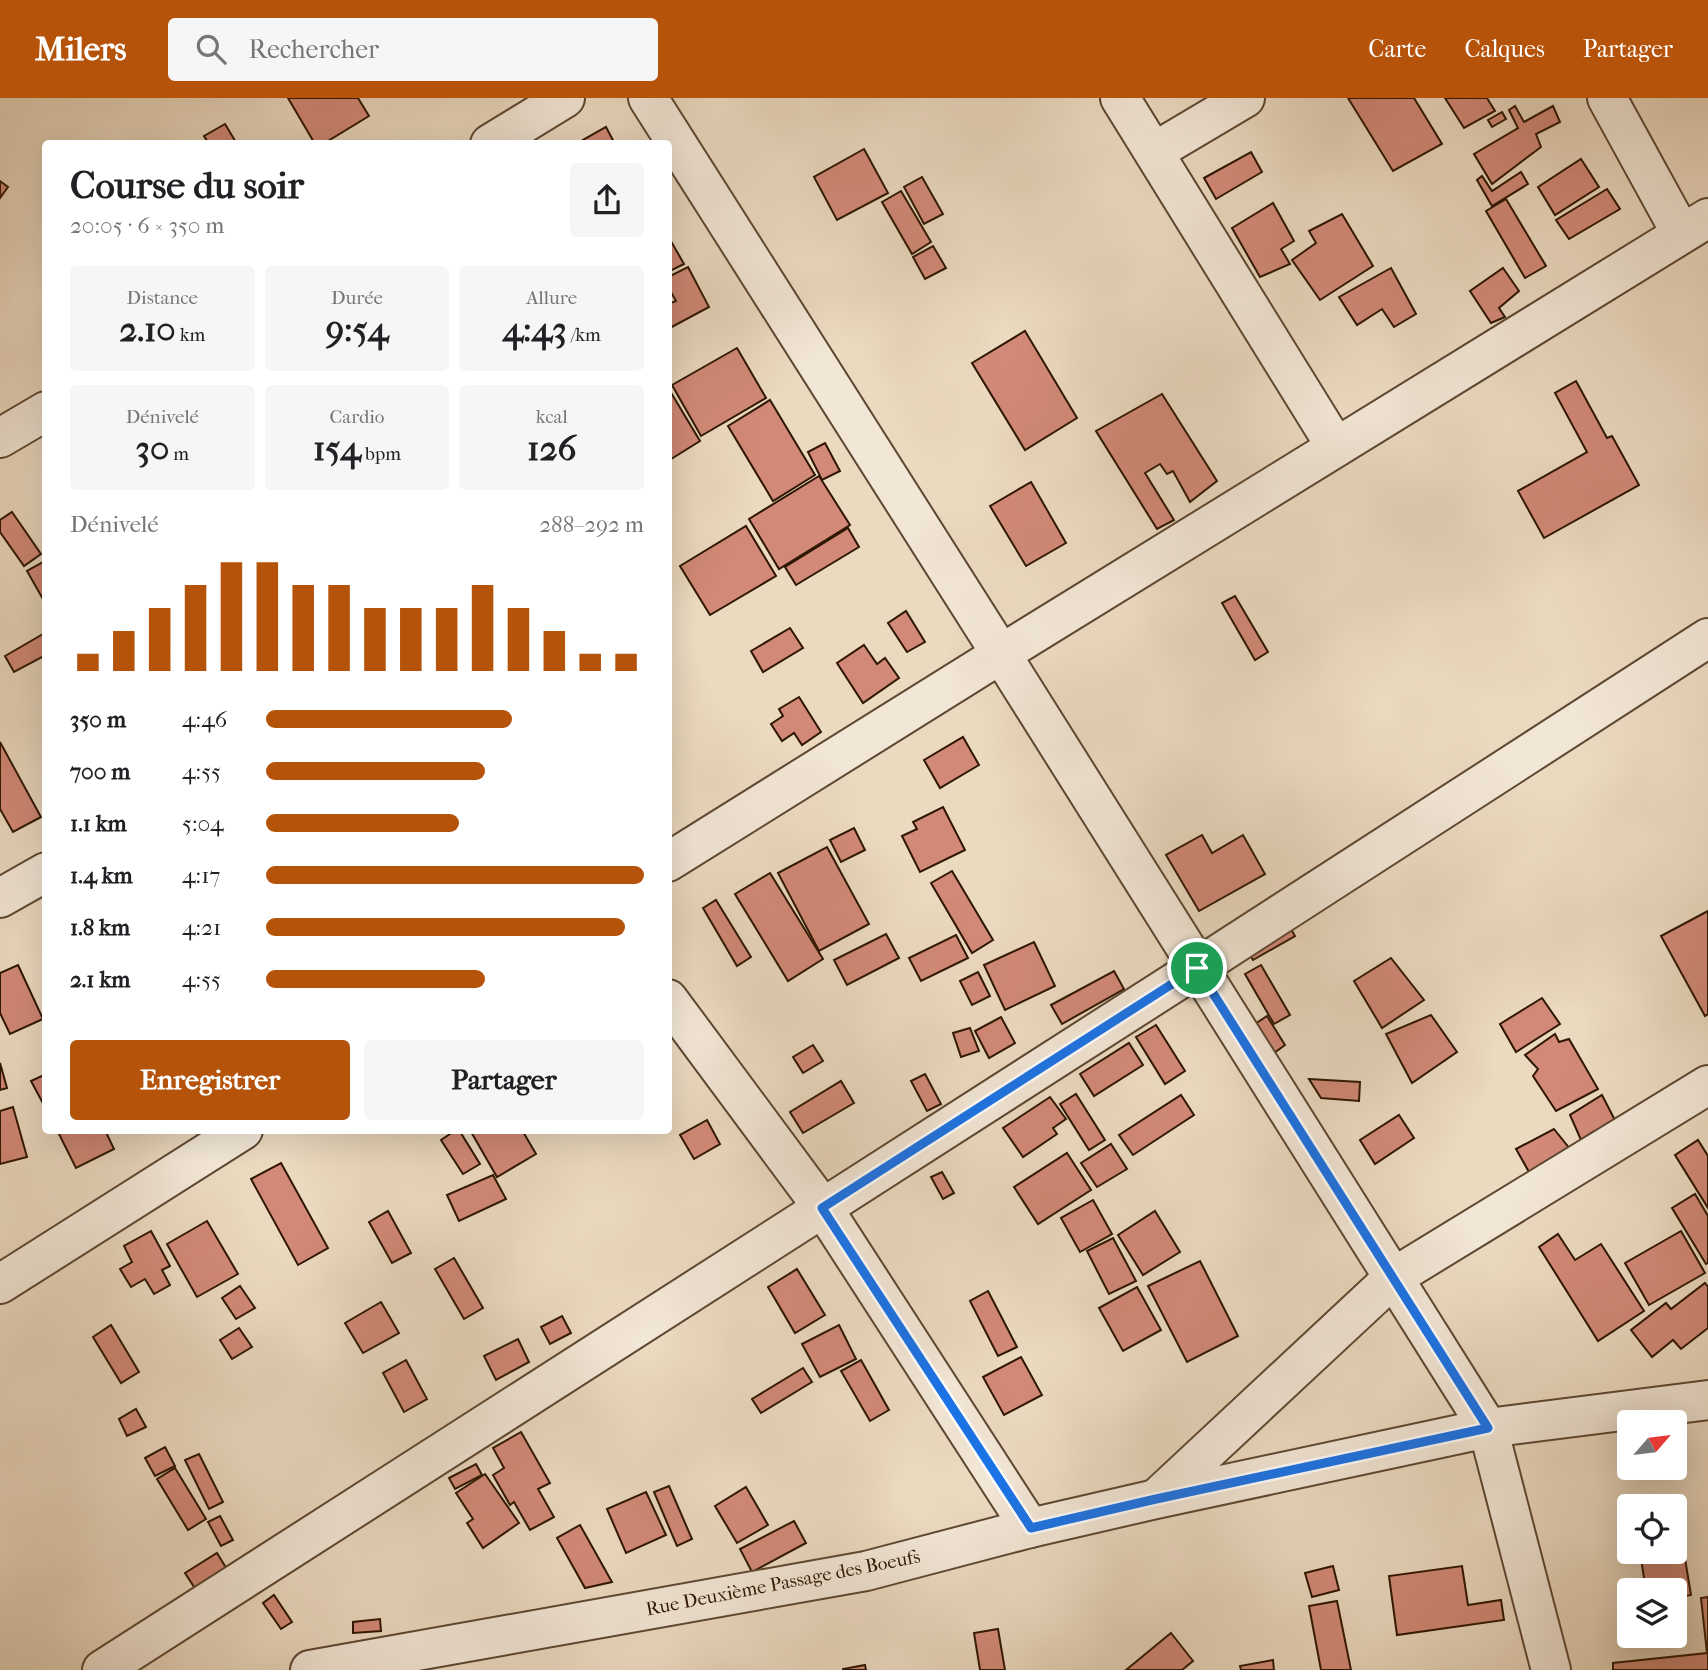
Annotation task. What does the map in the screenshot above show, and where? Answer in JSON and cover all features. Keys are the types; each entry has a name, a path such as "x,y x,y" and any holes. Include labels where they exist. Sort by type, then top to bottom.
{"street":[{"path":"497,140 565,98"},
{"path":"648,98 1002,654 1488,1428 1551,1670"},
{"path":"1120,98 1336,447"},
{"path":"1154,152 1245,98"},
{"path":"672,860 1695,225 1606,98"},
{"path":"0,438 42,413"},
{"path":"102,1670 1708,638"},
{"path":"0,898 42,874"},
{"path":"672,1004 822,1208 1031,1528"},
{"path":"1156,1499 1394,1277 1708,1084"},
{"path":"0,1284 237,1134"},
{"name":"Rue Deuxième Passage des Boeufs","path":"310,1670 866,1571 1156,1499 1488,1428 1708,1400"}],"building":[{"path":"288,98 358,98 369,116 330,140 313,140"},
{"path":"1348,98 1414,98 1442,144 1393,171"},
{"path":"1445,98 1487,98 1495,111 1464,128"},
{"path":"1515,106 1524,122 1553,106 1560,122 1536,134 1541,147 1492,184 1474,154 1518,128 1509,110"},
{"path":"1502,112 1506,119 1492,127 1488,120"},
{"path":"225,124 235,140 206,140 204,136"},
{"path":"606,127 613,140 583,140"},
{"path":"864,149 888,193 837,220 814,177"},
{"path":"1251,152 1262,172 1216,199 1204,178"},
{"path":"1581,159 1599,187 1555,215 1538,187"},
{"path":"1521,172 1528,184 1492,206 1477,180 1482,176 1492,191"},
{"path":"922,177 943,214 924,224 904,187"},
{"path":"0,181 8,187 0,198"},
{"path":"1607,189 1620,209 1569,239 1556,220"},
{"path":"901,191 931,242 912,254 882,202"},
{"path":"1506,199 1546,266 1525,278 1486,211"},
{"path":"1273,203 1294,241 1281,249 1290,264 1260,277 1232,228"},
{"path":"1342,214 1373,266 1320,300 1292,260 1316,243 1309,231"},
{"path":"672,243 684,264 672,270"},
{"path":"933,246 946,268 925,279 913,257"},
{"path":"688,267 709,307 672,327 672,302 676,301 672,294 672,275"},
{"path":"1391,268 1416,314 1394,327 1382,309 1357,325 1339,297"},
{"path":"1503,268 1519,291 1499,308 1505,317 1491,323 1470,291"},
{"path":"1025,331 1077,418 1025,450 972,363"},
{"path":"737,348 766,398 701,436 672,385"},
{"path":"1576,381 1607,438 1612,436 1639,485 1544,538 1518,491 1587,452 1555,393"},
{"path":"672,394 700,441 672,458"},
{"path":"1162,394 1217,481 1190,502 1173,471 1167,474 1160,464 1145,473 1174,520 1157,529 1096,431"},
{"path":"770,400 815,475 773,501 728,426"},
{"path":"825,443 840,471 822,480 808,452"},
{"path":"819,476 850,525 779,569 749,519"},
{"path":"1031,482 1066,543 1026,566 990,506"},
{"path":"12,512 41,554 24,566 0,532 0,520"},
{"path":"746,526 776,576 710,615 680,566"},
{"path":"848,528 859,547 796,585 785,567"},
{"path":"42,563 42,597 27,571"},
{"path":"1235,596 1268,652 1255,660 1222,603"},
{"path":"906,611 925,642 907,652 888,623"},
{"path":"790,628 803,648 763,672 751,651"},
{"path":"42,635 42,657 14,672 5,656"},
{"path":"864,645 877,664 885,658 899,678 863,703 837,663"},
{"path":"799,697 821,732 802,745 794,733 782,741 771,724 783,716 779,709"},
{"path":"963,737 979,765 940,788 924,760"},
{"path":"0,742 41,817 13,832 0,809"},
{"path":"943,807 965,850 920,872 902,836 917,829 913,822"},
{"path":"854,828 865,850 841,862 830,840"},
{"path":"1202,835 1212,853 1243,835 1265,874 1199,911 1166,855"},
{"path":"827,847 869,924 819,951 778,873"},
{"path":"952,871 993,940 972,953 931,883"},
{"path":"770,873 823,959 788,981 735,894"},
{"path":"716,900 751,957 737,966 703,908"},
{"path":"1708,911 1708,1014 1705,1016 1661,936"},
{"path":"1286,920 1295,936 1253,960 1243,944"},
{"path":"886,934 899,958 847,985 834,960"},
{"path":"956,935 968,958 921,981 909,958"},
{"path":"1034,942 1055,986 1005,1010 984,965"},
{"path":"1391,958 1424,1000 1382,1028 1354,981"},
{"path":"18,965 42,1019 10,1034 0,1013 0,973"},
{"path":"1261,965 1290,1015 1274,1024 1245,974"},
{"path":"1114,971 1124,989 1062,1024 1051,1005"},
{"path":"978,972 990,996 972,1005 960,981"},
{"path":"1542,998 1560,1024 1516,1052 1500,1024"},
{"path":"1431,1015 1457,1052 1412,1083 1386,1034"},
{"path":"1267,1016 1285,1045 1274,1053 1255,1024"},
{"path":"1001,1017 1015,1043 989,1058 975,1031"},
{"path":"1156,1025 1185,1071 1165,1084 1136,1037"},
{"path":"970,1028 979,1051 961,1057 953,1033"},
{"path":"1555,1034 1559,1042 1569,1039 1598,1089 1556,1111 1533,1076 1538,1069 1525,1055"},
{"path":"1129,1043 1143,1065 1094,1096 1080,1074"},
{"path":"813,1045 823,1061 803,1073 793,1057"},
{"path":"0,1063 7,1088 0,1090"},
{"path":"925,1074 941,1104 927,1111 911,1081"},
{"path":"42,1076 42,1102 31,1081"},
{"path":"1309,1079 1360,1082 1359,1101 1321,1098"},
{"path":"841,1081 854,1103 803,1133 790,1112"},
{"path":"1076,1094 1105,1140 1089,1150 1060,1104"},
{"path":"1181,1095 1194,1115 1133,1155 1119,1135"},
{"path":"1602,1095 1620,1130 1601,1145 1593,1132 1581,1140 1570,1115"},
{"path":"1050,1097 1066,1119 1053,1128 1057,1134 1023,1157 1003,1128"},
{"path":"13,1107 27,1157 0,1164 0,1111"},
{"path":"1399,1115 1414,1138 1375,1164 1360,1140"},
{"path":"707,1120 720,1144 694,1159 680,1135"},
{"path":"1554,1129 1574,1154 1533,1179 1516,1149"},
{"path":"59,1134 107,1134 114,1149 76,1168"},
{"path":"450,1134 461,1134 480,1164 463,1174 441,1140"},
{"path":"472,1134 524,1134 536,1154 497,1177"},
{"path":"1698,1140 1708,1156 1708,1208 1675,1155"},
{"path":"1111,1144 1127,1169 1097,1187 1081,1163"},
{"path":"1067,1153 1091,1190 1038,1224 1014,1187"},
{"path":"281,1163 328,1248 298,1265 251,1179"},
{"path":"942,1172 954,1193 943,1199 931,1177"},
{"path":"493,1175 506,1199 459,1221 447,1195"},
{"path":"1695,1194 1708,1216 1706,1264 1672,1208"},
{"path":"1093,1200 1112,1234 1080,1252 1061,1218"},
{"path":"388,1211 411,1253 392,1263 369,1222"},
{"path":"1155,1211 1180,1252 1143,1275 1118,1235"},
{"path":"207,1221 238,1274 197,1297 167,1244"},
{"path":"151,1231 170,1266 162,1270 170,1285 154,1294 145,1279 131,1287 120,1269 132,1262 124,1246"},
{"path":"1681,1231 1705,1273 1649,1305 1625,1263"},
{"path":"1558,1234 1575,1260 1601,1244 1644,1311 1598,1341 1539,1247"},
{"path":"1113,1238 1136,1281 1109,1294 1087,1251"},
{"path":"454,1258 483,1308 464,1319 435,1269"},
{"path":"1200,1261 1238,1336 1187,1362 1148,1286"},
{"path":"797,1269 825,1315 795,1333 768,1287"},
{"path":"1705,1283 1708,1287 1708,1328 1681,1349 1673,1340 1652,1357 1631,1330 1666,1303 1671,1309"},
{"path":"240,1286 255,1308 236,1319 222,1298"},
{"path":"1137,1287 1161,1330 1123,1351 1099,1308"},
{"path":"988,1291 1017,1347 998,1356 970,1301"},
{"path":"381,1302 399,1333 363,1353 345,1323"},
{"path":"562,1316 571,1333 550,1344 541,1327"},
{"path":"111,1325 139,1372 121,1383 93,1337"},
{"path":"839,1325 856,1359 820,1377 802,1344"},
{"path":"239,1328 252,1347 232,1359 220,1340"},
{"path":"518,1339 529,1362 496,1380 484,1356"},
{"path":"1021,1357 1042,1395 1004,1415 983,1377"},
{"path":"406,1360 427,1399 404,1412 383,1373"},
{"path":"861,1360 889,1410 870,1421 841,1371"},
{"path":"803,1368 812,1382 761,1413 752,1399"},
{"path":"136,1409 146,1427 127,1436 119,1419"},
{"path":"521,1432 550,1483 538,1489 554,1517 530,1530 514,1502 510,1505 493,1475 504,1468 493,1448"},
{"path":"165,1447 175,1466 155,1476 145,1458"},
{"path":"199,1454 223,1502 209,1509 185,1460"},
{"path":"476,1464 482,1475 455,1489 449,1478"},
{"path":"175,1468 206,1519 188,1530 157,1479"},
{"path":"485,1474 519,1523 483,1548 467,1523 473,1519 456,1493"},
{"path":"669,1486 692,1539 677,1546 654,1492"},
{"path":"746,1487 768,1525 737,1543 715,1506"},
{"path":"646,1492 666,1535 626,1553 607,1509"},
{"path":"220,1516 233,1540 221,1546 208,1522"},
{"path":"794,1521 806,1543 752,1572 740,1549"},
{"path":"580,1525 612,1582 585,1588 557,1538"},
{"path":"217,1553 228,1571 196,1590 185,1573"},
{"path":"1642,1564 1686,1564 1691,1595 1687,1596 1687,1578 1644,1578"},
{"path":"1333,1566 1339,1590 1312,1597 1305,1573"},
{"path":"1462,1566 1468,1605 1501,1600 1504,1620 1397,1635 1389,1576"},
{"path":"274,1595 292,1622 281,1629 263,1603"},
{"path":"1708,1597 1708,1670 1613,1670 1613,1663 1707,1653 1701,1598"},
{"path":"1337,1601 1351,1670 1321,1670 1309,1606"},
{"path":"380,1619 381,1631 353,1633 353,1622"},
{"path":"998,1629 1005,1670 980,1670 974,1633"},
{"path":"1171,1633 1193,1661 1182,1670 1126,1670"},
{"path":"1273,1660 1274,1670 1241,1670 1240,1666"},
{"path":"865,1665 866,1670 843,1670 843,1669"}],"route":[{"path":"1197,968 1488,1428 1031,1528 822,1208 1197,968"}]}
